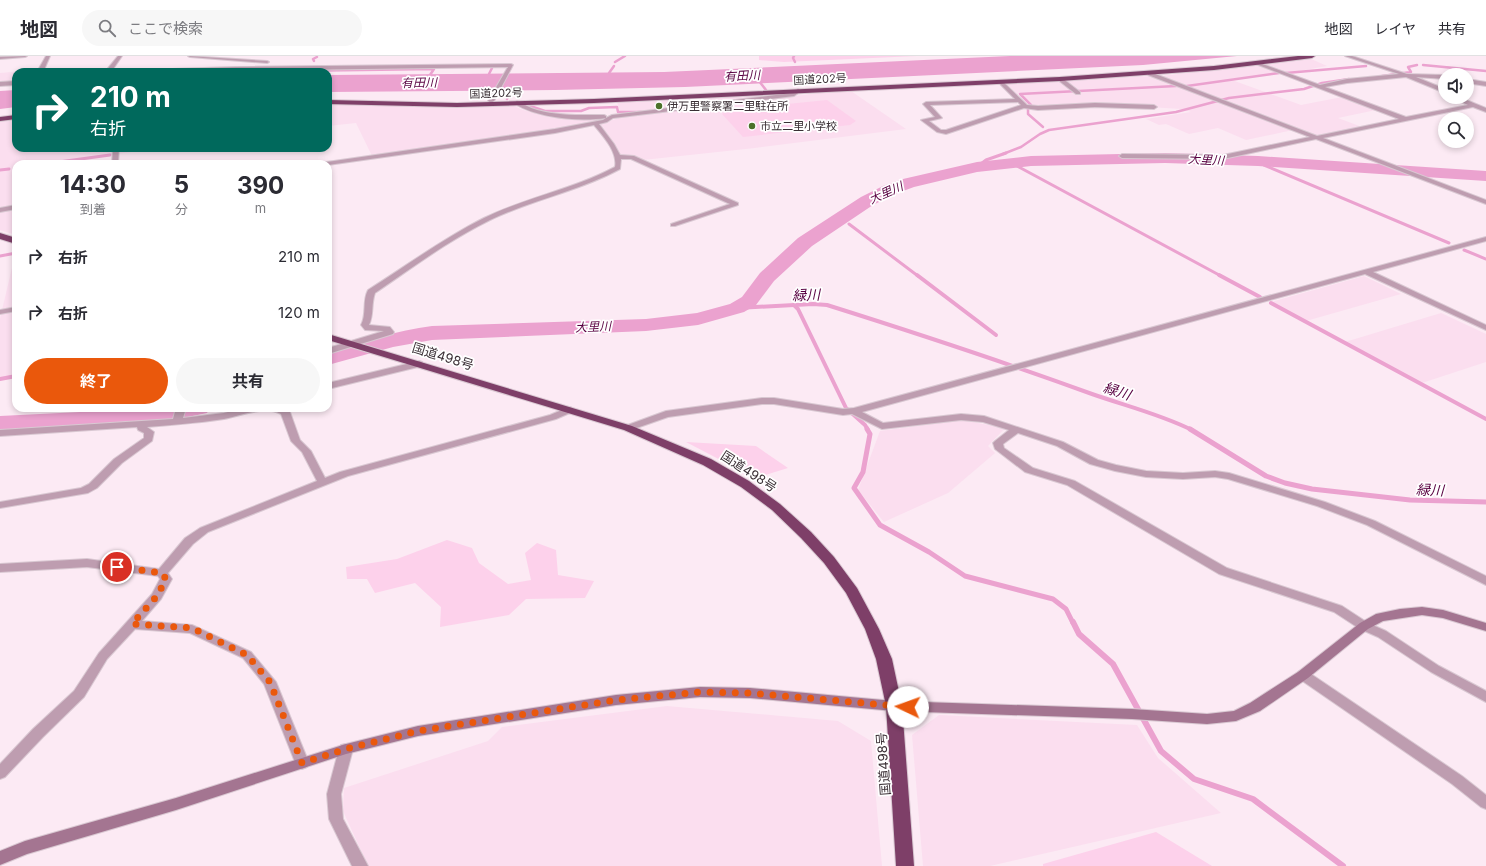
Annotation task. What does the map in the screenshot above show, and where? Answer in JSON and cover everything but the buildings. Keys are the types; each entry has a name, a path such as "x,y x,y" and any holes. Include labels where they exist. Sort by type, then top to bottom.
{"highway":[{"name":"国道202号","path":"332,102 457,105 1001,82 1150,74 1312,56"},
{"path":"2,119 12,118"},
{"path":"0,236 12,240"},
{"name":"国道498号","path":"332,338 628,428 707,462 745,484 776,507 806,535 829,560 852,591 872,629 884,659 894,706 905,866"}],"street":[{"path":"0,58 25,56"},
{"path":"42,68 48,56"},
{"path":"111,68 120,56"},
{"path":"190,56 276,63 300,67"},
{"path":"1347,56 1403,74 1438,88"},
{"path":"1255,63 1406,120"},
{"path":"268,68 511,65 491,101"},
{"path":"1150,74 1486,202"},
{"path":"1319,87 1347,81 1403,74 1438,76"},
{"path":"1060,79 1077,92"},
{"path":"1001,82 1024,104 1024,106"},
{"path":"1474,82 1486,84"},
{"path":"0,84 12,83"},
{"path":"517,103 527,109 539,112 590,117 612,117 794,94 798,91"},
{"path":"693,96 702,106"},
{"path":"1020,100 926,104 939,118 924,120 939,131 946,132 1024,106 1038,108 1095,105 1154,107"},
{"path":"1470,104 1486,110"},
{"path":"1122,156 1223,157 1474,106"},
{"path":"332,163 555,131 605,121 612,117"},
{"path":"332,350 390,332 387,328 368,328 365,325 369,318 367,300 371,292 458,235 487,219 521,204 612,172 618,168 620,164 618,157 611,144 594,123"},
{"path":"618,157 632,157 736,204 673,225"},
{"path":"0,210 12,208"},
{"path":"628,428 666,414 762,401 774,401 843,412 854,411 1486,239"},
{"path":"1366,272 1486,328"},
{"path":"0,312 12,310"},
{"path":"332,385 419,364"},
{"path":"162,573 189,541 204,530 322,482 374,464 552,417 569,410"},
{"path":"854,411 882,426 961,417 984,419 1060,444 1094,462 1116,468 1146,474 1183,476 1215,474 1229,476 1320,504 1372,523 1486,581"},
{"path":"177,422 180,412"},
{"path":"0,433 143,425 224,416 238,412"},
{"path":"286,412 296,441 306,451 322,482"},
{"path":"0,505 84,491 93,486 118,461 149,438 149,432 141,428 143,425"},
{"path":"1016,430 998,443 1000,449 1029,470 1071,483 1223,571 1338,609 1364,626 1382,634 1435,669 1486,697"},
{"path":"0,568 87,562 162,573 166,579 157,596 103,656 79,694 38,733 0,773"},
{"path":"0,858 24,848 176,804 346,749 418,731 616,700 700,692 750,693 894,706 1132,714 1207,719 1236,716 1255,707 1303,675 1364,626 1380,617 1422,611 1443,614 1486,627"},
{"path":"132,624 192,628 247,655 270,682 302,763"},
{"path":"1303,675 1457,780 1486,803"},
{"path":"346,749 334,794 336,819 360,866"}],"shaded area":[{"path":"759,56 917,56 784,62 759,60"},
{"path":"1309,58 1327,66 1299,71 1229,79 1301,105 1342,97 1376,110 1338,118 1362,127 1316,136 1162,76"},
{"path":"12,72 12,80 0,82 0,73"},
{"path":"1151,76 1293,130 1246,140 1218,128 1189,134 1166,124 1159,125 1146,119 1191,112 1182,109 1096,104 1038,107 1033,106 1022,95 1017,94 1007,84"},
{"name":"市立二里小学校","path":"851,91 906,129 643,160 634,155 620,156 600,124 622,117 819,93"},
{"path":"767,95 769,97 641,112 620,112 617,102"},
{"path":"827,100 856,121 850,125 743,137 722,114 728,110"},
{"path":"332,104 456,108 514,106 523,110 542,114 603,118 604,120 558,129 372,156 356,123 332,126"},
{"path":"12,120 12,152 132,152 70,160 12,160 12,206 0,208 0,122"},
{"path":"12,210 12,234 0,230 0,211"},
{"path":"12,268 12,309 2,310"},
{"path":"1364,276 1401,294 1306,321 1271,302"},
{"path":"12,312 12,376 0,378 0,319 1,313"},
{"path":"1441,313 1486,334 1486,362 1422,383 1345,342"},
{"path":"962,420 1005,428 988,446 995,453 948,493 884,522 858,490 880,431"},
{"path":"686,442 756,446 788,468 755,478"},
{"path":"447,540 472,548 479,563 508,584 531,580 525,553 537,543 556,550 558,575 594,581 585,598 526,599 509,615 440,627 441,607 415,583 375,593 367,579 347,579 346,567 397,559"},
{"path":"667,706 838,721 871,741 882,866 368,866 343,811 344,788 488,741 502,727"},
{"path":"939,715 1137,725 1158,758 1221,813 990,866 923,866 912,735"},
{"path":"1156,832 1212,866 1043,866 1043,864"}],"water":[{"name":"有田川","path":"1010,56 1237,56 1143,65 685,87 332,92 332,75 664,72"},
{"path":"12,90 12,108 0,109 0,91"}],"waterway":[{"path":"615,62 625,56"},
{"path":"794,56 793,58 795,62"},
{"path":"314,61 313,59 317,57"},
{"path":"1382,76 1411,72 1408,67 1417,65"},
{"path":"1423,65 1486,71"},
{"path":"609,73 614,66"},
{"path":"1286,73 1366,66"},
{"path":"489,74 492,68"},
{"name":"有田川","path":"332,70 434,69 428,78"},
{"path":"1187,86 1279,73"},
{"path":"1003,154 1021,147 1040,134 1049,130 1176,112 1229,98 1304,89 1322,83 1349,79"},
{"name":"有田川","path":"759,81 766,90"},
{"path":"1031,105 1020,94 1176,86"},
{"path":"507,99 510,90"},
{"path":"530,106 545,111 581,111 589,108 617,107 618,112 641,112"},
{"path":"1028,108 1028,114 1043,127"},
{"path":"977,167 986,160 1006,153"},
{"path":"73,160 110,155"},
{"name":"大里川","path":"332,357 392,340 432,333 646,325 698,319 737,308 749,301 767,277 805,242 867,201 889,190 909,183 977,167 1031,161 1165,158 1258,161 1486,176"},
{"path":"1258,161 1264,165 1449,243"},
{"path":"1017,166 1221,276"},
{"path":"0,170 9,169"},
{"path":"849,224 918,276"},
{"path":"1464,250 1486,259"},
{"path":"0,256 12,254"},
{"path":"917,275 996,335"},
{"path":"1219,275 1260,297"},
{"path":"1271,303 1486,419"},
{"name":"緑川","path":"737,308 794,305"},
{"path":"794,305 798,309 846,408 865,425 868,430"},
{"name":"緑川","path":"794,305 827,305 960,348 1155,415 1190,429"},
{"path":"0,379 12,377"},
{"name":"大里川","path":"0,423 143,417 179,412"},
{"path":"867,429 870,434 863,472 854,488 880,525 929,552 965,576 1053,599 1066,609 1073,623"},
{"name":"緑川","path":"1190,429 1266,476 1285,483 1312,489 1410,500 1486,502"},
{"path":"1073,622 1079,634 1113,664 1161,751 1194,779 1253,799 1343,866"}],"place":[{"name":"伊万里警察署二里駐在所","path":"659,106"},
{"name":"市立二里小学校","path":"752,126"}],"route":[{"path":"117,567 162,573 166,579 157,596 132,624 192,628 247,655 270,682 302,763 346,749 418,731 616,700 700,692 750,693 908,707"}]}
